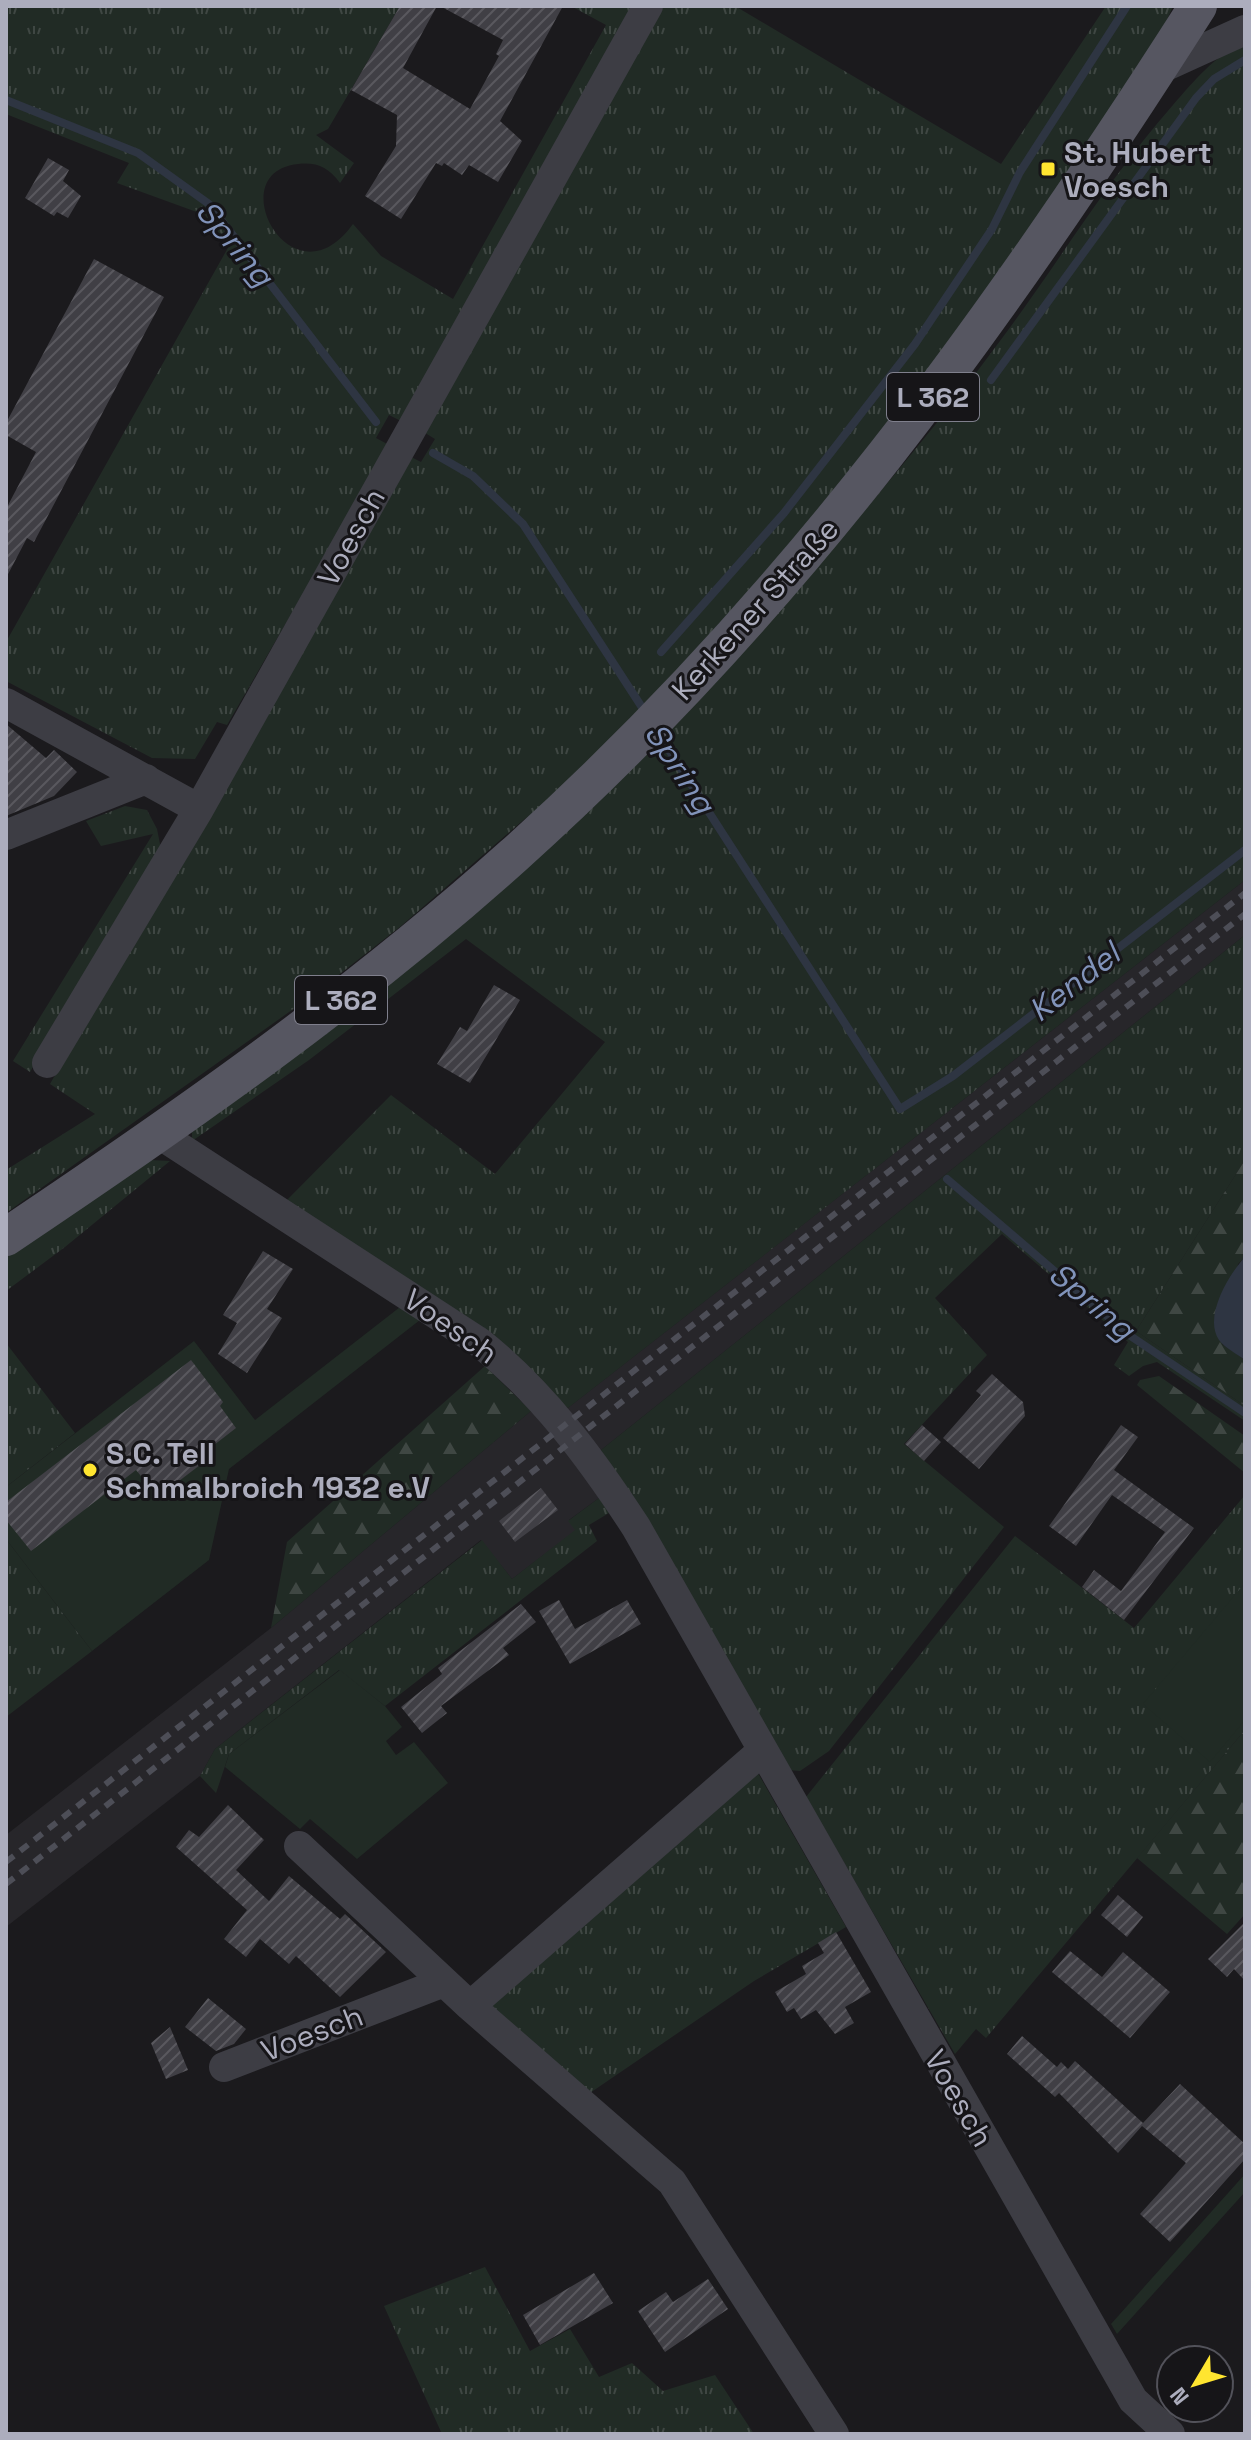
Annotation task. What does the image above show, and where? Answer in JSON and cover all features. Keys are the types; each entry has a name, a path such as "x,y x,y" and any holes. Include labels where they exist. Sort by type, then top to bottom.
{"main road":[{"name":"Kerkener Straße","path":"159,1134 337,1003 449,912 636,738 786,579 885,459 1023,271 1198,6"},
{"name":"L 362","path":"6,1237 159,1134"}],"street":[{"name":"Voesch","path":"47,1063 199,809 648,6"},
{"path":"1157,70 1245,30"},
{"path":"6,703 199,809"},
{"path":"6,835 146,779"},
{"name":"Voesch","path":"159,1134 479,1342 529,1387 575,1440 636,1527 1133,2400 1170,2434"},
{"path":"470,2006 762,1751"},
{"path":"299,1846 470,2006 672,2182 834,2434"},
{"name":"Voesch","path":"224,2067 444,1982"}],"shaded area":[{"path":"1245,880 1245,935 601,1450 599,1498 569,1520 576,1530 512,1579 481,1540 215,1749 200,1776 6,1927 6,1835 271,1628 531,1411 546,1425"}],"green space":[{"path":"6,6 400,6 328,129 316,135 354,163 340,183 326,169 311,164 298,164 275,172 265,189 265,209 273,229 288,244 308,252 330,246 353,224 381,256 453,299 606,25 571,6 636,6 403,422 389,415 376,438 389,445 227,725 217,722 195,759 152,758 6,681 6,642 229,246 205,215 117,183 129,163 6,114"},
{"path":"661,6 735,6 1001,164 1106,6 1173,6 1160,36 738,655 869,505 964,389 1149,134 1206,69 1245,42 1245,880 568,1408 286,1201 391,1095 495,1174 605,1042 466,939 309,1060 192,1141 192,1123 342,1013 528,816 401,926 313,995 6,1213 6,1170 95,1114 50,1084 409,456 421,462 435,439 422,431"},
{"path":"125,806 147,810 157,829 161,849 30,1072 13,1061 153,834 101,846 86,821"},
{"path":"1245,935 1245,1160 1136,1331 1245,1406 1245,1421 1157,1362 1143,1366 1129,1376 1114,1365 1128,1342 1002,1234 935,1298 987,1355 904,1444 1004,1527 829,1751 800,1771 788,1770 601,1450"},
{"path":"150,1160 170,1161 6,1291 6,1257"},
{"path":"1245,1160 1245,1257 1238,1264 1222,1344 1245,1360 1245,1406 1136,1331"},
{"path":"400,1307 420,1320 229,1469 209,1560 92,1651 6,1539 6,1487 194,1341 255,1420"},
{"path":"6,1343 75,1433 6,1487"},
{"path":"485,1366 531,1411 271,1628 287,1542"},
{"path":"1159,1376 1245,1436 1245,1473 1137,1385 1140,1380"},
{"path":"1245,1495 1245,1730 986,2038 976,2029 955,2054 806,1797 1015,1536 1134,1628"},
{"path":"599,1498 609,1513 589,1525 597,1541 385,1706 339,1670 229,1754 216,1793 200,1776 215,1749 482,1540 512,1579 575,1530 568,1521"},
{"path":"6,1539 92,1651 6,1717"},
{"path":"1245,1583 1245,1720 1210,1762 1143,1704"},
{"path":"340,1670 385,1706 402,1727 386,1741 396,1755 414,1742 448,1783 357,1859 310,1819 300,1829 225,1767 229,1754"},
{"path":"1245,1730 1245,1914 1227,1934 1137,1858"},
{"path":"755,1768 846,1927 754,1981 587,2095 484,2005"},
{"path":"1245,2174 1245,2192 1117,2334 1111,2324"},
{"path":"485,2267 530,2351 570,2329 599,2377 632,2363 663,2391 715,2375 754,2434 442,2434 384,2306"}],"water":[{"path":"1245,1257 1245,1360 1219,1340 1214,1320 1220,1296"}],"building":[{"path":"400,6 437,6 403,68 470,109 499,56 496,54 503,40 440,6 563,6 500,121 522,141 498,182 469,165 462,175 444,163 442,166 436,163 401,219 365,196 396,146 397,115 351,90"},
{"path":"48,158 69,170 63,181 81,196 68,218 57,212 54,216 25,198"},
{"path":"94,259 164,297 34,542 27,538 6,578 6,509 36,452 6,435 6,423"},
{"path":"6,724 46,758 54,750 77,772 54,796 6,816"},
{"path":"494,985 520,1000 470,1083 437,1064 460,1027 467,1031"},
{"path":"263,1251 293,1269 267,1309 282,1318 247,1373 218,1354 237,1323 223,1315"},
{"path":"191,1360 223,1402 220,1406 236,1428 196,1459 200,1465 158,1497 136,1470 31,1551 6,1520 6,1502"},
{"path":"992,1374 1023,1402 1025,1416 979,1469 943,1438 981,1395 976,1391"},
{"path":"922,1425 941,1442 924,1461 905,1444"},
{"path":"1121,1425 1138,1437 1114,1470 1194,1528 1124,1620 1082,1587 1094,1570 1121,1591 1165,1532 1112,1495 1076,1546 1049,1526"},
{"path":"541,1488 558,1510 515,1542 499,1521"},
{"path":"559,1600 575,1629 627,1600 641,1624 570,1664 539,1611"},
{"path":"521,1604 536,1622 503,1648 509,1655 441,1706 447,1713 422,1733 401,1707 442,1674 438,1668"},
{"path":"228,1805 264,1840 236,1870 269,1901 289,1876 340,1919 345,1914 386,1952 340,1997 296,1956 289,1964 260,1939 246,1957 224,1939 247,1910 176,1847 189,1830 199,1837"},
{"path":"1118,1895 1143,1917 1127,1937 1101,1915"},
{"path":"1245,1922 1245,1981 1234,1969 1227,1977 1208,1959"},
{"path":"836,1932 871,1992 845,2007 854,2023 835,2034 816,2010 801,2019 794,2008 787,2012 775,1992 806,1974 802,1966 824,1953 818,1943"},
{"path":"1070,1951 1102,1977 1123,1952 1170,1992 1130,2038 1052,1972"},
{"path":"208,1998 246,2029 234,2044 216,2051 185,2027"},
{"path":"170,2027 188,2070 166,2079 151,2043"},
{"path":"1022,2036 1057,2067 1061,2062 1068,2069 1075,2061 1143,2123 1180,2084 1245,2144 1245,2159 1170,2242 1140,2214 1186,2163 1142,2126 1118,2153 1059,2093 1055,2097 1007,2054"},
{"path":"594,2273 613,2303 540,2345 523,2315"},
{"path":"708,2279 728,2309 665,2352 638,2311 666,2292 673,2302"}],"waterway":[{"path":"661,652 784,513 915,344 992,229 1020,172 1127,6"},
{"path":"991,380 1196,98 1214,79 1245,60"},
{"name":"Spring","path":"6,100 138,153 209,204 376,422"},
{"name":"Spring","path":"433,453 473,476 523,524 645,712"},
{"name":"Spring","path":"656,730 900,1109 953,1076 1245,850"},
{"name":"Spring","path":"947,1179 1129,1335 1245,1413"}],"railway":[{"path":"6,1862 1245,893"},
{"path":"6,1884 1245,914"}],"place":[{"name":"St. Hubert Voesch","path":"1048,169"},
{"name":"S.C. Tell Schmalbroich 1932 e.V","path":"90,1470"}],"water label":[{"name":"Kendel","path":"1074,982"}]}
